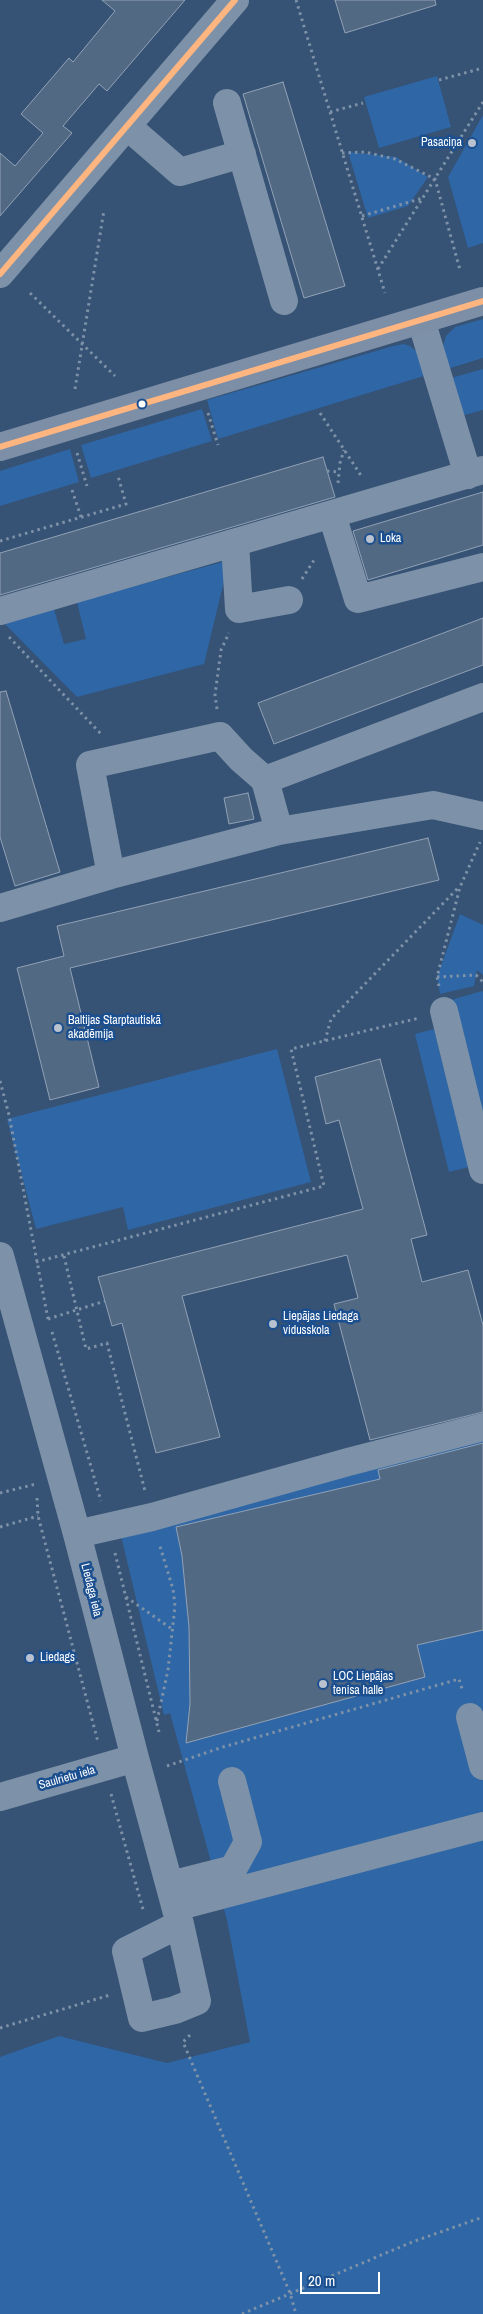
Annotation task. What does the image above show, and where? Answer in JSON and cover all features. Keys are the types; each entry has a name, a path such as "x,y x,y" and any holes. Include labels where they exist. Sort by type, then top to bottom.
{"main road":[{"path":"0,447 483,301"}],"street":[{"path":"0,274 235,0"},
{"path":"227,103 284,301"},
{"path":"127,126 180,172 242,154"},
{"path":"3,623 235,543 338,517 372,503 475,473 421,320"},
{"path":"338,517 358,599 483,567"},
{"path":"235,543 239,609 289,600"},
{"path":"265,780 483,697"},
{"path":"111,876 90,766 220,736 241,759 265,780 279,831"},
{"path":"0,908 279,831 433,806 483,816"},
{"path":"444,1011 483,1170"},
{"name":"Liedaga iela","path":"0,1256 77,1534 135,1758 176,1905 197,2002 175,2010 142,2018 126,1951 151,1938 176,1905"},
{"path":"77,1534 152,1517 348,1462 483,1427"},
{"path":"470,1717 483,1766"},
{"name":"Saulrietu iela","path":"0,1797 135,1758"},
{"path":"176,1905 233,1869 248,1842 232,1781"},
{"path":"176,1905 483,1826"}],"path":[{"path":"296,0 384,293"},
{"path":"439,80 483,68"},
{"path":"378,270 483,102"},
{"path":"330,112 363,103"},
{"path":"342,153 365,152 395,159 435,179 460,270"},
{"path":"362,216 423,198"},
{"path":"75,389 84,344 104,210"},
{"path":"30,293 115,376"},
{"path":"320,413 362,477 372,503"},
{"path":"75,448 87,486"},
{"path":"289,600 338,517 337,480 344,450"},
{"path":"327,471 340,472"},
{"path":"0,541 126,504 118,476"},
{"path":"72,490 81,517"},
{"path":"220,736 215,694 221,650 239,609"},
{"path":"3,623 124,758"},
{"path":"36,1262 324,1186 291,1049 444,1011 437,977 460,887 483,835"},
{"path":"324,1041 331,1019 460,887"},
{"path":"437,977 476,975 483,982"},
{"path":"0,1081 9,1115 48,1319 108,1526 161,1739"},
{"path":"64,1256 86,1349 107,1344"},
{"path":"48,1319 105,1302"},
{"path":"0,1493 36,1484"},
{"path":"0,1527 38,1516 151,1938"},
{"path":"125,1597 172,1629"},
{"path":"167,1766 459,1679 470,1717"},
{"path":"165,1757 170,1775"},
{"path":"0,2028 135,1988"},
{"path":"193,2030 183,2042 290,2292 296,2314"},
{"path":"242,2314 290,2292 412,2242 483,2217"}],"shaded area":[{"path":"437,76 451,127 379,148 364,97"},
{"name":"Pasaciņa","path":"483,115 483,243 468,248 448,177"},
{"path":"348,152 396,157 428,177 408,206 368,218"},
{"path":"483,319 483,358 447,369 443,346 446,336 455,327"},
{"path":"404,344 420,354 427,375 218,439 207,400"},
{"path":"483,369 483,410 461,416 451,378"},
{"path":"202,409 212,441 91,478 81,445"},
{"path":"70,449 79,482 0,506 0,471"},
{"path":"226,561 225,577 204,664 77,697 4,623 54,609 64,644 86,639 77,602"},
{"path":"460,914 483,925 483,975 477,970 474,986 440,994 437,977"},
{"path":"483,992 483,1118 451,1000"},
{"path":"434,1029 469,1167 449,1172 415,1034"},
{"path":"277,1049 311,1182 128,1230 123,1207 36,1229 7,1119"},
{"path":"483,1419 483,2314 0,2314 0,2057 59,2036 167,2063 250,2042 227,1920 170,1713 164,1715 116,1515"}],"building":[{"path":"102,0 185,0 107,91 99,84 63,126 72,133 0,216 0,153 15,166 43,133 21,114 69,58 73,62 115,11"},
{"path":"335,0 435,0 436,5 345,33"},
{"path":"283,82 345,286 304,298 243,94"},
{"path":"323,457 335,497 0,595 0,553"},
{"path":"483,492 483,545 368,580 353,531"},
{"path":"483,618 483,665 274,744 258,703"},
{"path":"6,691 60,872 15,886 0,837 0,692"},
{"path":"248,793 254,819 229,824 224,798"},
{"path":"428,838 439,880 70,968 99,1087 50,1100 17,968 64,956 57,926"},
{"path":"380,1059 427,1235 411,1239 422,1282 468,1270 483,1325 483,1412 370,1440 334,1304 358,1298 347,1255 182,1296 220,1437 156,1453 122,1323 112,1326 98,1277 363,1209 339,1120 326,1124 315,1077"},
{"path":"483,1443 483,1630 417,1645 425,1677 186,1743 190,1704 189,1627 182,1556 176,1527 380,1479 378,1470"}],"transit line":[{"path":"0,274 235,0"},
{"path":"0,447 483,301"}],"place":[{"name":"Pasaciņa","path":"472,143"},
{"name":"Loka","path":"370,539"},
{"name":"Baltijas Starptautiskā akadēmija","path":"58,1028"},
{"name":"Liepājas Liedaga vidusskola","path":"273,1324"},
{"name":"Liedags","path":"30,1658"},
{"name":"LOC Liepājas tenisa halle","path":"323,1684"}]}
